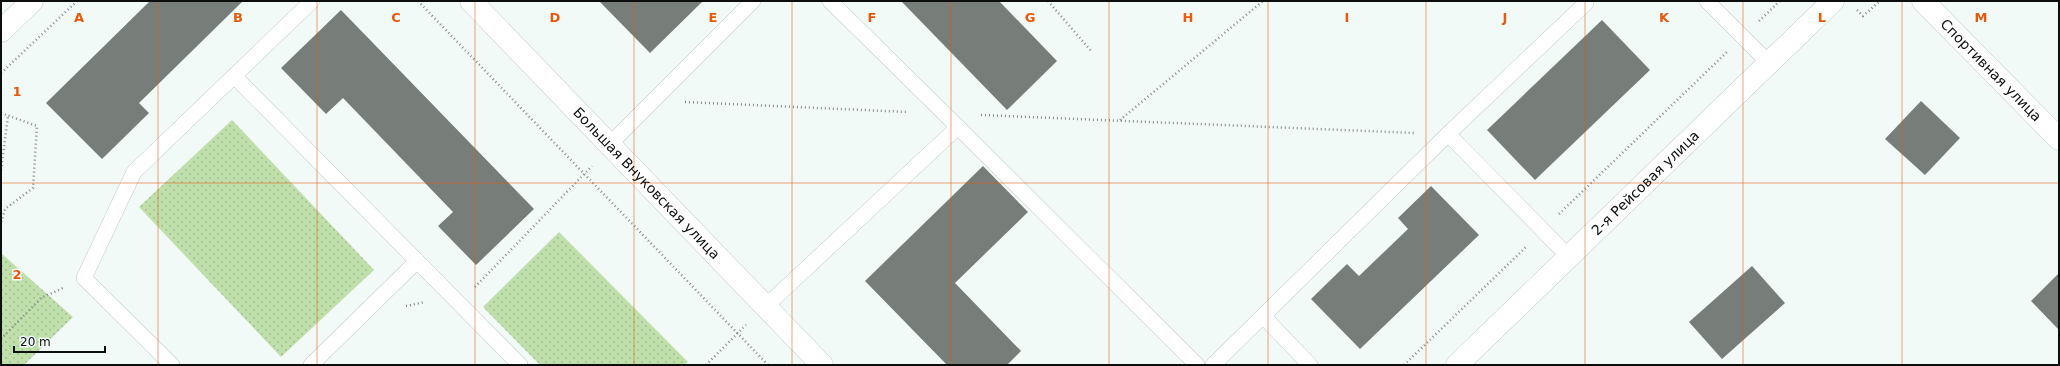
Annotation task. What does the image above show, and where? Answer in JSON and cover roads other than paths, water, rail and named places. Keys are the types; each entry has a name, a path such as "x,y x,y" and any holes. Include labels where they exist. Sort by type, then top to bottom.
{"street":[{"path":"1,31 32,1"},
{"name":"Большая Внуковская улица","path":"471,1 822,365"},
{"name":"Спортивная улица","path":"1923,1 2059,139"},
{"name":"2-я Рейсовая улица","path":"1457,365 1769,63 1843,4"}],"lane":[{"path":"172,365 84,278 134,172 312,1"},
{"path":"609,145 753,1"},
{"path":"830,1 1197,365"},
{"path":"1706,1 1769,63"},
{"path":"1213,365 1448,134 1586,3"},
{"path":"234,76 520,365"},
{"path":"765,307 958,127"},
{"path":"1448,134 1569,257"},
{"path":"311,365 417,261"},
{"path":"1263,316 1310,365"}]}
